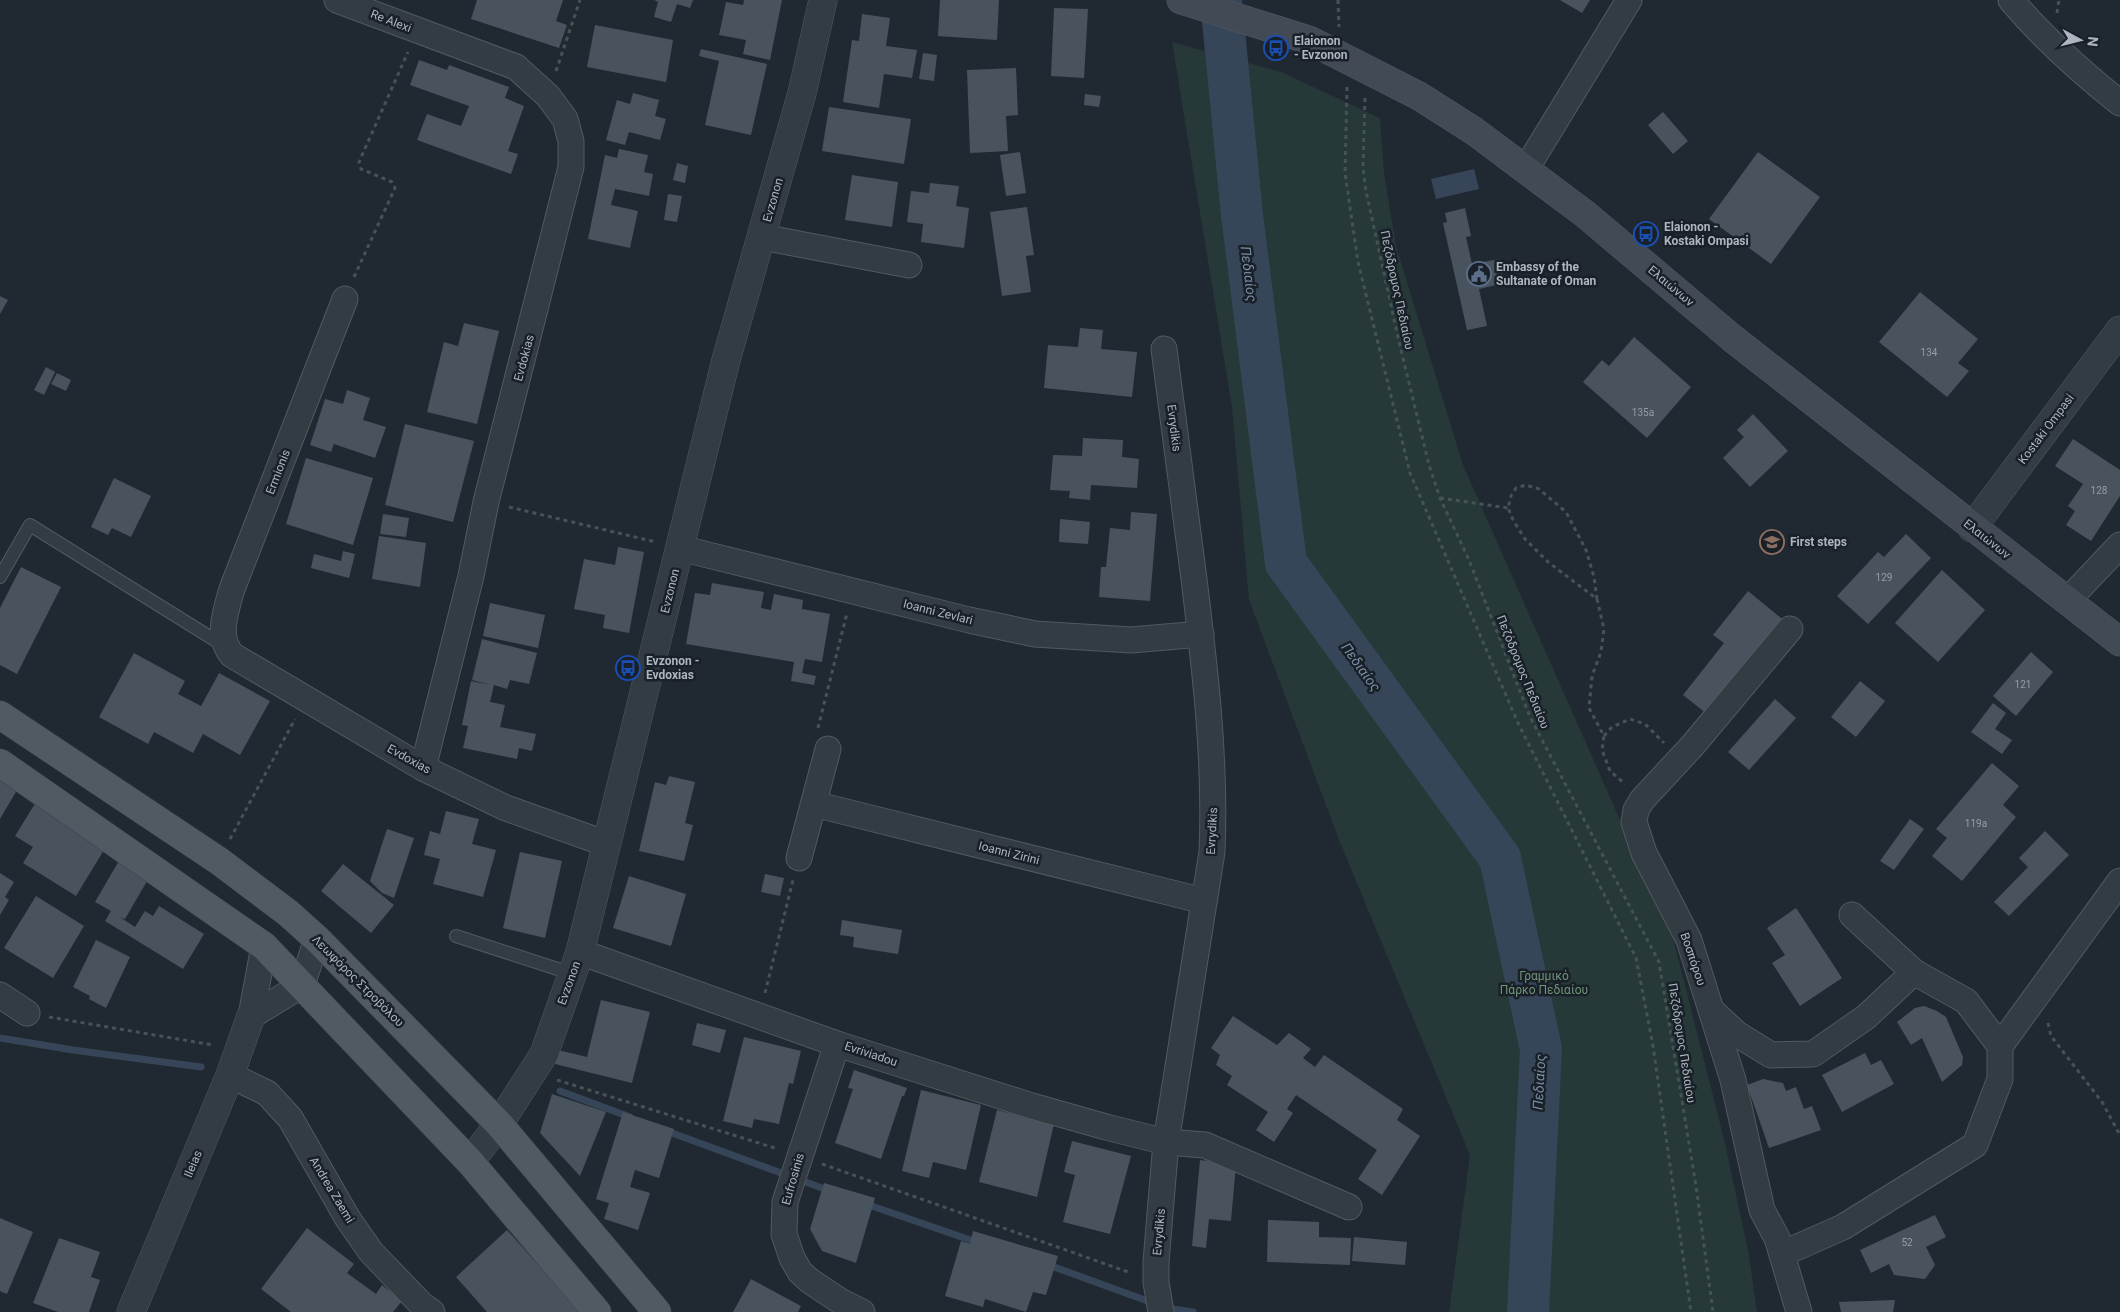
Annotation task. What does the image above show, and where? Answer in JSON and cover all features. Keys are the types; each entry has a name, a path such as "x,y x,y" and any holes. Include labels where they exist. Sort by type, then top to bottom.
{"main road":[{"name":"Ελαιώνων","path":"1181,0 1309,40 1334,40 1526,169 1627,248 1732,338 1972,528 2120,642"},
{"name":"Λεωφόρος Στροβόλου","path":"0,715 219,861 288,913 318,939 498,1124 657,1312"},
{"path":"0,763 264,946 470,1162 597,1312"}],"street":[{"name":"Re Alexi","path":"337,0 418,31"},
{"name":"Evzonon","path":"470,1162 498,1124 544,1054 576,963 726,360 802,93 822,0"},
{"path":"1526,169 1629,0"},
{"path":"2014,1 2050,43 2090,80 2120,102"},
{"name":"Evdokias","path":"418,31 516,67 548,96 565,119 571,141 571,167 486,502 423,768"},
{"path":"762,237 909,265"},
{"name":"Ermionis","path":"226,647 223,634 232,589 345,299"},
{"name":"Kostaki Ompasi","path":"1972,528 2120,330"},
{"name":"Evrydikis","path":"1158,1298 1166,1142 1212,852 1214,811 1213,766 1201,634 1164,349"},
{"path":"2067,601 2120,545"},
{"name":"Ioanni Zevlari","path":"680,548 969,620 1035,634 1131,640 1201,634"},
{"name":"Βοσπόρου","path":"1790,629 1693,744 1642,800 1636,810 1634,822 1644,853 1689,940 1733,1080 1762,1210 1777,1238 1799,1312"},
{"name":"Evdoxias","path":"226,647 232,655 423,768 506,808 607,844"},
{"path":"799,858 828,749"},
{"name":"Ioanni Zirini","path":"814,804 1204,901"},
{"path":"1782,1254 1843,1227 1975,1145 2000,1079 2000,1046 2120,881"},
{"path":"1852,915 1914,972 1966,1002 2000,1046"},
{"path":"251,1016 302,985 318,939"},
{"name":"Ileias","path":"131,1312 230,1075 251,1016 264,946"},
{"name":"Evriviadou","path":"576,963 759,1016 837,1044 1032,1106 1166,1142 1205,1145 1349,1206"},
{"path":"1710,1008 1737,1034 1771,1055 1813,1054 1866,1017 1914,972"},
{"path":"0,995 27,1013"},
{"name":"Eufrosinis","path":"837,1044 786,1202 784,1234 787,1247 800,1272 840,1301 862,1312"},
{"name":"Andrea Zaemi","path":"230,1075 267,1093 290,1118 348,1219 371,1252 422,1305 432,1312"}],"lane":[{"path":"0,576 30,525 226,647"},
{"path":"456,936 576,963"}],"path":[{"path":"548,96 580,0"},
{"path":"1334,40 1338,0"},
{"path":"345,299 395,188 392,182 361,168 359,162 418,31"},
{"path":"1347,86 1345,173 1358,262 1410,473 1518,724 1636,958 1653,1046 1692,1312"},
{"name":"Πεζόδρομος Πεδιαίου","path":"1366,94 1363,168 1366,191 1399,342 1429,465 1440,498 1469,560 1530,717 1659,962 1696,1186 1712,1312"},
{"path":"1597,599 1548,562 1525,539 1508,508 1511,496 1516,488 1526,485 1539,489 1566,512 1586,550 1594,577 1604,629 1600,652 1592,676 1589,708 1604,736 1602,750 1610,771 1642,800"},
{"path":"1440,498 1508,508"},
{"path":"486,502 680,548"},
{"path":"828,749 817,732 853,590"},
{"path":"219,861 306,699"},
{"path":"1604,736 1612,728 1630,719 1645,724 1660,737 1678,760"},
{"path":"759,1016 799,858"},
{"path":"2041,990 2051,1036 2102,1102 2120,1135"},
{"path":"27,1013 213,1045"},
{"path":"532,1073 800,1156 1158,1298"}],"green space":[{"name":"Γραμμικό Πάρκο Πεδιαίου","path":"1172,42 1281,72 1380,118 1384,173 1396,246 1463,465 1674,942 1724,1139 1749,1255 1757,1312 1449,1312 1470,1155 1339,840 1249,600 1232,407"}],"water":[{"path":"1474,169 1479,189 1436,199 1431,179"}],"building":[{"path":"477,0 563,0 556,21 567,25 559,48 471,19"},
{"path":"654,0 693,0 690,8 677,4 671,22 654,17 658,2"},
{"path":"744,0 782,0 770,60 743,54 746,40 719,35 726,2 743,5"},
{"path":"940,0 999,0 997,40 938,36"},
{"path":"1560,0 1590,0 1582,13"},
{"path":"1054,8 1088,9 1084,78 1051,76"},
{"path":"862,14 890,18 886,46 917,50 912,78 884,74 879,108 843,102 852,40 859,41"},
{"path":"595,25 673,40 666,82 587,67"},
{"path":"701,49 767,64 751,135 705,125 719,61 699,56"},
{"path":"923,53 937,55 934,81 919,79"},
{"path":"419,60 447,70 449,65 509,87 505,98 524,106 508,151 518,154 511,174 417,140 427,114 461,126 469,106 410,85"},
{"path":"1016,68 1018,115 1006,116 1008,151 970,153 967,70"},
{"path":"633,93 659,100 655,116 666,119 660,140 629,132 625,145 606,140 617,100 630,104"},
{"path":"1085,94 1101,96 1099,107 1084,105"},
{"path":"829,107 911,119 904,164 822,151"},
{"path":"1663,112 1688,141 1673,154 1648,125"},
{"path":"619,149 648,155 644,172 653,174 649,196 615,189 611,205 638,211 630,248 588,239 605,155 617,158"},
{"path":"1020,152 1026,193 1006,196 1000,155"},
{"path":"1758,152 1820,197 1771,264 1709,219"},
{"path":"677,163 688,166 685,183 673,180"},
{"path":"852,175 898,182 892,227 845,220"},
{"path":"930,183 959,186 956,206 969,208 964,248 921,242 923,224 907,222 911,191 929,193"},
{"path":"668,194 682,196 677,222 664,220"},
{"path":"1027,207 1034,255 1026,256 1031,292 1002,296 990,212"},
{"name":"Embassy of the Sultanate of Oman","path":"1465,208 1471,236 1466,237 1472,264 1499,259 1505,283 1479,289 1487,326 1467,330 1443,223 1447,222 1445,213"},
{"path":"1920,292 1978,339 1958,363 1969,371 1947,397 1879,342"},
{"path":"0,296 8,300 0,314"},
{"path":"464,323 499,331 477,424 427,412 444,342 458,346"},
{"path":"1080,328 1103,330 1101,349 1137,352 1132,397 1044,388 1048,345 1078,347"},
{"path":"1634,337 1691,387 1647,438 1583,382 1602,360 1609,366"},
{"path":"46,367 55,372 44,395 34,390"},
{"path":"57,373 71,380 66,391 51,384"},
{"path":"347,390 370,398 363,420 386,427 375,458 334,444 331,452 310,445 325,399 343,404"},
{"path":"1753,414 1788,451 1750,487 1723,458 1744,437 1737,430"},
{"path":"405,424 474,441 453,522 385,505"},
{"path":"1083,438 1123,440 1122,457 1139,459 1137,488 1091,485 1090,500 1069,498 1070,491 1050,490 1053,455 1082,456"},
{"path":"2073,439 2120,470 2120,496 2091,541 2066,525 2075,511 2068,506 2083,484 2055,466"},
{"path":"306,458 373,478 353,545 286,524"},
{"path":"114,478 151,496 131,537 112,528 108,535 91,527"},
{"path":"1131,512 1157,514 1150,601 1099,597 1101,567 1106,567 1110,528 1130,530"},
{"path":"383,514 409,518 406,537 380,534"},
{"path":"1060,519 1090,522 1088,544 1059,542"},
{"path":"1906,534 1931,558 1868,624 1837,596 1878,552 1884,557"},
{"path":"379,536 426,543 420,587 372,579"},
{"path":"618,547 644,552 629,633 603,628 605,615 574,609 584,559 615,565"},
{"path":"343,551 355,554 349,578 311,568 314,554 341,561"},
{"path":"21,567 61,587 17,674 0,665 0,608"},
{"path":"1942,570 1985,610 1938,662 1895,623"},
{"path":"712,583 764,592 761,608 771,610 774,594 803,600 802,609 830,614 822,662 805,659 802,673 816,676 814,685 791,681 794,662 686,644 695,593 710,595"},
{"path":"1748,591 1787,623 1712,718 1683,695 1724,643 1713,635"},
{"path":"490,603 545,615 538,648 483,636"},
{"path":"482,639 537,653 529,684 510,680 507,689 494,685 490,702 505,705 500,727 536,734 532,751 519,748 517,759 463,748 468,726 462,725 471,681 491,685 472,680"},
{"path":"2031,652 2053,672 2016,716 1993,696"},
{"path":"134,653 185,681 178,694 201,706 219,673 270,701 240,755 203,734 193,753 154,732 148,744 99,717"},
{"path":"1860,681 1885,701 1856,737 1831,717"},
{"path":"1775,699 1796,718 1749,770 1728,752"},
{"path":"1993,703 2006,713 1995,729 2012,740 2002,754 1971,732"},
{"path":"1992,763 2019,786 2003,805 2016,817 1962,881 1932,856 1947,838 1936,829"},
{"path":"0,773 20,785 0,819"},
{"path":"669,776 695,782 685,823 693,825 684,861 639,851 655,782 666,785"},
{"path":"36,802 107,845 76,896 23,863 33,847 15,836"},
{"path":"446,811 479,819 472,844 496,850 483,897 433,884 440,859 424,855 430,831 440,834"},
{"path":"1910,819 1924,829 1894,870 1880,861"},
{"path":"387,829 414,838 394,898 382,893 370,881"},
{"path":"2045,831 2069,855 2009,916 1994,902 2028,867 2019,858"},
{"path":"520,852 562,861 545,938 503,928"},
{"path":"120,859 150,876 125,919 120,917 135,927 145,911 153,916 159,906 204,934 183,969 105,921 111,911 95,902"},
{"path":"343,864 394,905 371,933 321,891"},
{"path":"0,873 14,882 5,897 9,900 0,915"},
{"path":"765,874 784,878 780,896 761,892"},
{"path":"629,876 686,894 671,946 613,928"},
{"path":"36,896 84,926 53,978 4,948"},
{"path":"1796,908 1842,978 1800,1006 1772,963 1785,955 1767,928"},
{"path":"842,920 902,930 898,954 853,947 854,937 840,935"},
{"path":"96,940 130,957 106,1008 89,999 90,996 73,987"},
{"path":"601,1000 650,1012 632,1083 555,1064 558,1050 587,1057"},
{"path":"1924,1006 1946,1017 1963,1057 1962,1065 1942,1082 1922,1038 1911,1045 1897,1022 1915,1008"},
{"path":"1233,1016 1277,1045 1289,1033 1311,1049 1303,1058 1315,1067 1324,1055 1403,1109 1397,1120 1420,1136 1382,1195 1358,1179 1377,1150 1296,1095 1287,1109 1293,1113 1274,1142 1256,1130 1268,1112 1227,1085 1232,1076 1216,1065 1220,1055 1211,1048"},
{"path":"697,1023 726,1030 720,1053 692,1045"},
{"path":"744,1037 801,1051 793,1084 789,1083 779,1124 754,1119 752,1128 723,1121"},
{"path":"1865,1053 1871,1065 1881,1060 1894,1084 1842,1112 1822,1075"},
{"path":"854,1070 907,1088 904,1096 902,1096 881,1159 835,1143 853,1089 848,1088"},
{"path":"1763,1079 1783,1083 1786,1091 1796,1087 1804,1109 1812,1106 1821,1130 1769,1148 1747,1085"},
{"path":"921,1090 981,1105 966,1170 933,1162 929,1178 902,1171"},
{"path":"552,1094 606,1112 580,1176 540,1133"},
{"path":"997,1110 1054,1124 1037,1197 979,1182"},
{"path":"623,1112 674,1129 659,1178 635,1170 630,1187 650,1193 638,1230 604,1219 609,1203 596,1199"},
{"path":"1072,1141 1131,1156 1110,1234 1063,1222 1075,1175 1064,1172"},
{"path":"1200,1160 1236,1164 1231,1221 1209,1219 1206,1248 1192,1246"},
{"path":"824,1183 875,1198 856,1263 822,1251 810,1229"},
{"path":"1935,1215 1946,1237 1926,1247 1935,1265 1925,1279 1894,1275 1889,1264 1871,1273 1860,1250"},
{"path":"0,1218 33,1232 7,1294 0,1291"},
{"path":"1268,1220 1319,1222 1319,1237 1351,1238 1350,1265 1267,1262"},
{"path":"307,1228 354,1264 347,1273 376,1294 382,1285 402,1301 393,1312 291,1312 261,1289"},
{"path":"507,1230 581,1312 487,1312 456,1277"},
{"path":"973,1231 1058,1256 1046,1295 1033,1292 1026,1312 985,1299 983,1307 945,1296 961,1241 970,1244"},
{"path":"1354,1237 1407,1242 1405,1265 1352,1261"},
{"path":"59,1238 100,1252 91,1277 100,1280 89,1312 58,1312 33,1303"},
{"path":"751,1279 801,1306 798,1312 733,1312"},
{"path":"1895,1300 1893,1312 1841,1312 1839,1302"}],"waterway":[{"name":"Πεδιαίος","path":"1221,0 1242,215 1286,563 1500,858 1541,1049 1528,1312"},
{"path":"0,1038 201,1067"},
{"path":"560,1091 630,1117"},
{"path":"664,1130 830,1191"},
{"path":"866,1204 979,1243"},
{"path":"1046,1264 1153,1303"},
{"path":"1166,1308 1193,1312"}],"place":[{"name":"Elaionon - Evzonon","path":"1276,48"},
{"name":"Elaionon - Kostaki Ompasi","path":"1646,234"},
{"name":"Embassy of the Sultanate of Oman","path":"1479,274"},
{"name":"First steps","path":"1772,542"},
{"name":"Evzonon - Evdoxias","path":"628,668"}]}
